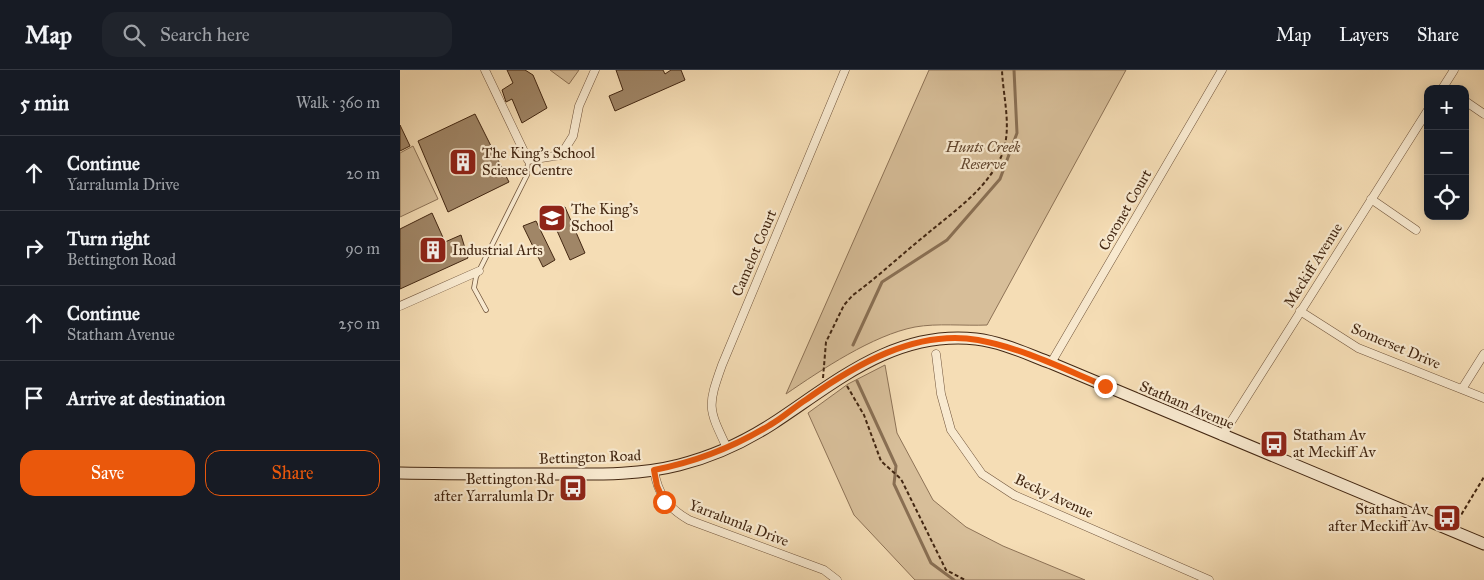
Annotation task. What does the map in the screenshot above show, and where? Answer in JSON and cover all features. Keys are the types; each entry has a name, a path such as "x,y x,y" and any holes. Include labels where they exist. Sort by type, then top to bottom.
{"main road":[{"name":"Statham Avenue","path":"772,424 841,376 899,348 938,340 976,339 1002,345 1051,363 1484,544"},
{"name":"Bettington Road","path":"400,473 608,474 654,470 679,466 727,448 772,424"}],"street":[{"path":"485,70 528,160 561,155 573,136 579,106 595,70"},
{"name":"Camelot Court","path":"727,448 711,409 710,399 722,365 845,70"},
{"name":"Coronet Court","path":"1051,363 1222,70"},
{"path":"1446,85 1454,70"},
{"path":"1469,104 1484,114"},
{"name":"Meckiff Avenue","path":"1222,436 1424,116"},
{"path":"1371,199 1416,230"},
{"path":"400,306 479,271"},
{"name":"Somerset Drive","path":"1300,311 1358,348 1484,398"},
{"name":"Becky Avenue","path":"936,354 941,394 951,430 982,474 1014,495 1209,580"},
{"path":"1462,389 1484,354"},
{"name":"Yarralumla Drive","path":"654,470 657,486 664,502 683,517 824,570 837,580"}],"lane":[{"path":"486,310 474,288 479,271 527,175 528,160"}],"path":[{"path":"822,388 826,342 844,305 853,295 957,211 986,179 1002,156 1008,118 1002,70"},
{"path":"841,376 864,415 881,461 901,479 946,570 965,580"},
{"path":"1458,520 1484,477"}],"green space":[{"path":"550,70 579,70 569,84"},
{"name":"Hunts Creek Reserve","path":"929,70 1126,70 987,325 932,325 899,331 882,337 848,354 786,394"},
{"path":"413,146 438,199 400,217 400,153"},
{"path":"885,365 897,433 933,500 966,527 1003,546 1085,580 915,580 854,515 808,413 848,384"}],"building":[{"path":"507,70 525,70 533,75 547,108 522,123 512,99 506,102 502,90 513,83"},
{"path":"616,70 663,70 665,74 671,70 681,70 685,80 615,111 609,96 623,90"},
{"name":"The King's School Science Centre","path":"475,114 509,182 448,212 418,141"},
{"path":"400,125 410,146 400,151"},
{"path":"565,207 585,253 570,260 550,215"},
{"name":"Industrial Arts","path":"432,213 445,242 461,235 468,258 400,289 400,229"},
{"path":"536,221 555,260 543,267 523,226"}],"waterway":[{"path":"853,345 882,282 947,240 1000,179 1017,133 1014,70"},
{"path":"857,381 896,466 894,484 931,563 954,580"}],"place":[{"name":"The King's School Science Centre","path":"463,162"},
{"name":"The King's School","path":"552,218"},
{"name":"Industrial Arts","path":"433,250"},
{"name":"Statham Av at Meckiff Av","path":"1274,444"},
{"name":"Bettington Rd after Yarralumla Dr","path":"573,488"},
{"name":"Statham Av after Meckiff Av","path":"1447,518"}],"route":[{"path":"664,502 657,486 654,470 679,466 727,448 772,424 841,376 899,348 919,342 976,339 1002,345 1105,386"}]}
